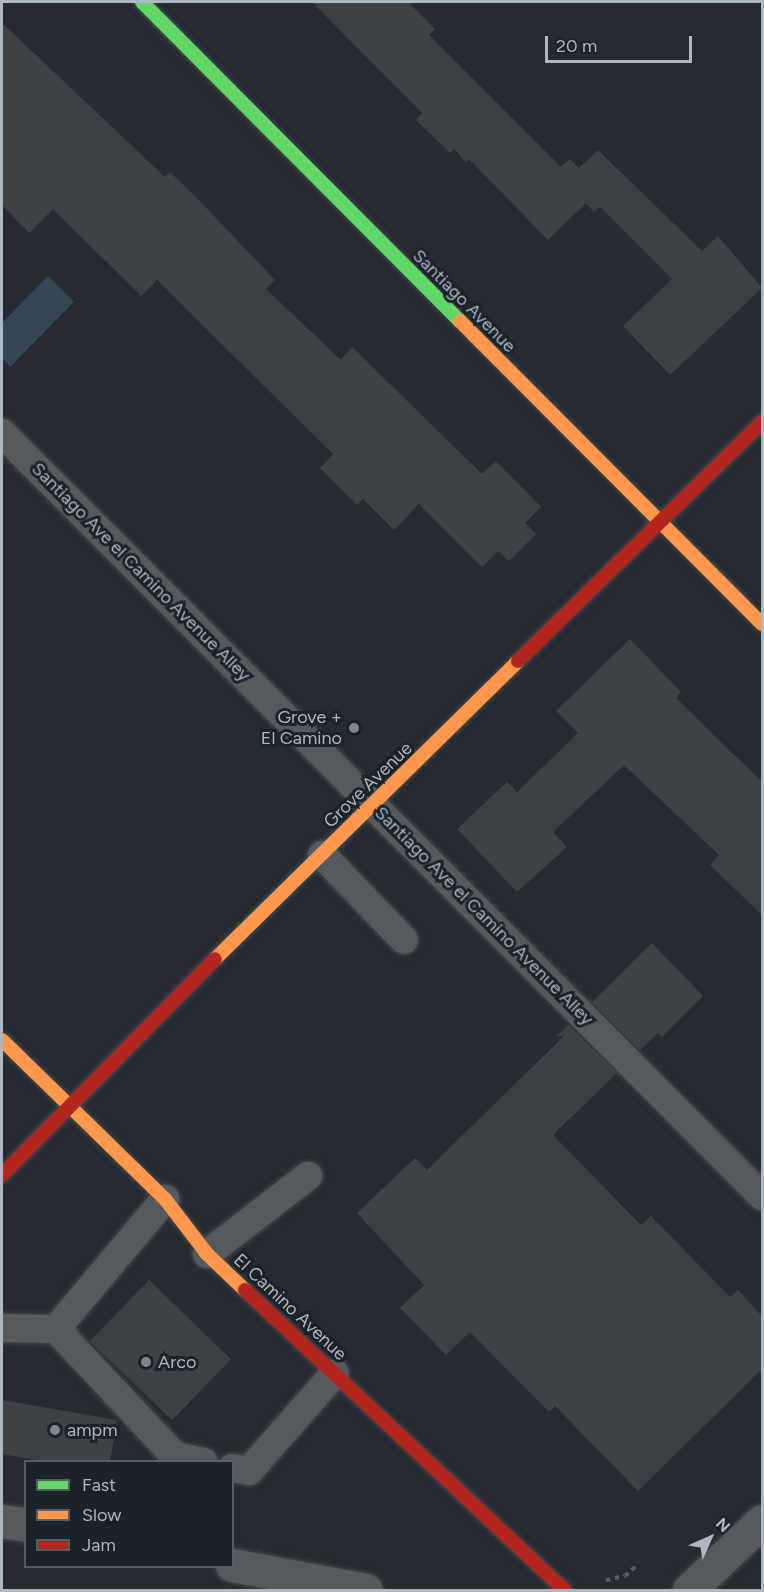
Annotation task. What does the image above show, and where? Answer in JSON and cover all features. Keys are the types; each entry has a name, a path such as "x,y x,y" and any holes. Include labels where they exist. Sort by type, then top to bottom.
{"main road":[{"name":"Santiago Avenue","path":"142,2 762,624"},
{"name":"Grove Avenue","path":"2,1175 68,1103 762,422"},
{"name":"El Camino Avenue","path":"2,1040 165,1199 207,1254 565,1590"}],"street":[{"path":"2,1521 24,1525"},
{"path":"689,1590 762,1521"},
{"path":"234,1565 366,1590"}],"lane":[{"name":"Santiago Ave el Camino Avenue Alley","path":"2,433 762,1196"},
{"path":"322,855 404,940"},
{"path":"207,1254 308,1176"},
{"path":"56,1329 165,1199"},
{"path":"2,1328 56,1329 176,1456 198,1460"},
{"path":"234,1468 249,1471 335,1373"}],"path":[{"path":"604,1583 610,1576 625,1576 636,1566"}],"water":[{"path":"48,276 74,302 10,367 2,358 2,323"}],"building":[{"path":"312,2 408,2 435,29 429,35 561,167 570,159 579,168 598,150 702,251 718,236 762,288 670,375 623,326 672,279 600,207 594,212 586,203 548,240 469,159 466,162 454,149 450,153 416,120 422,113"},
{"path":"2,23 165,177 170,172 197,198 275,280 266,289 341,360 352,347 482,474 496,461 541,507 525,523 536,534 509,561 498,551 482,567 419,504 394,530 363,499 357,505 320,468 333,454 157,280 141,296 53,209 29,233 2,205"},
{"path":"630,639 681,692 676,698 762,782 762,915 710,865 719,855 624,765 553,832 567,847 517,892 457,829 507,782 517,792 578,733 556,711"},
{"path":"652,943 703,996 662,1037 658,1033 640,1050 592,1002"},
{"path":"568,1025 617,1073 553,1135 641,1225 651,1216 730,1297 738,1290 762,1316 762,1369 638,1491 555,1406 549,1412 470,1332 446,1355 400,1308 424,1285 357,1213 415,1158 427,1170 565,1035 556,1037"},
{"path":"149,1280 231,1359 172,1420 90,1341"},
{"path":"2,1400 117,1420 110,1460 36,1460 2,1454"}],"traffic: fast":[{"path":"142,2 460,321"}],"traffic: slow":[{"path":"460,321 762,624"},
{"path":"215,959 518,661"},
{"path":"2,1040 165,1199 207,1254 245,1290"}],"traffic: jam":[{"path":"518,661 762,422"},
{"path":"2,1175 215,959"},
{"path":"245,1290 565,1590"}],"place":[{"name":"Grove + El Camino","path":"354,728"},
{"name":"Arco","path":"146,1362"},
{"name":"ampm","path":"55,1430"}]}
